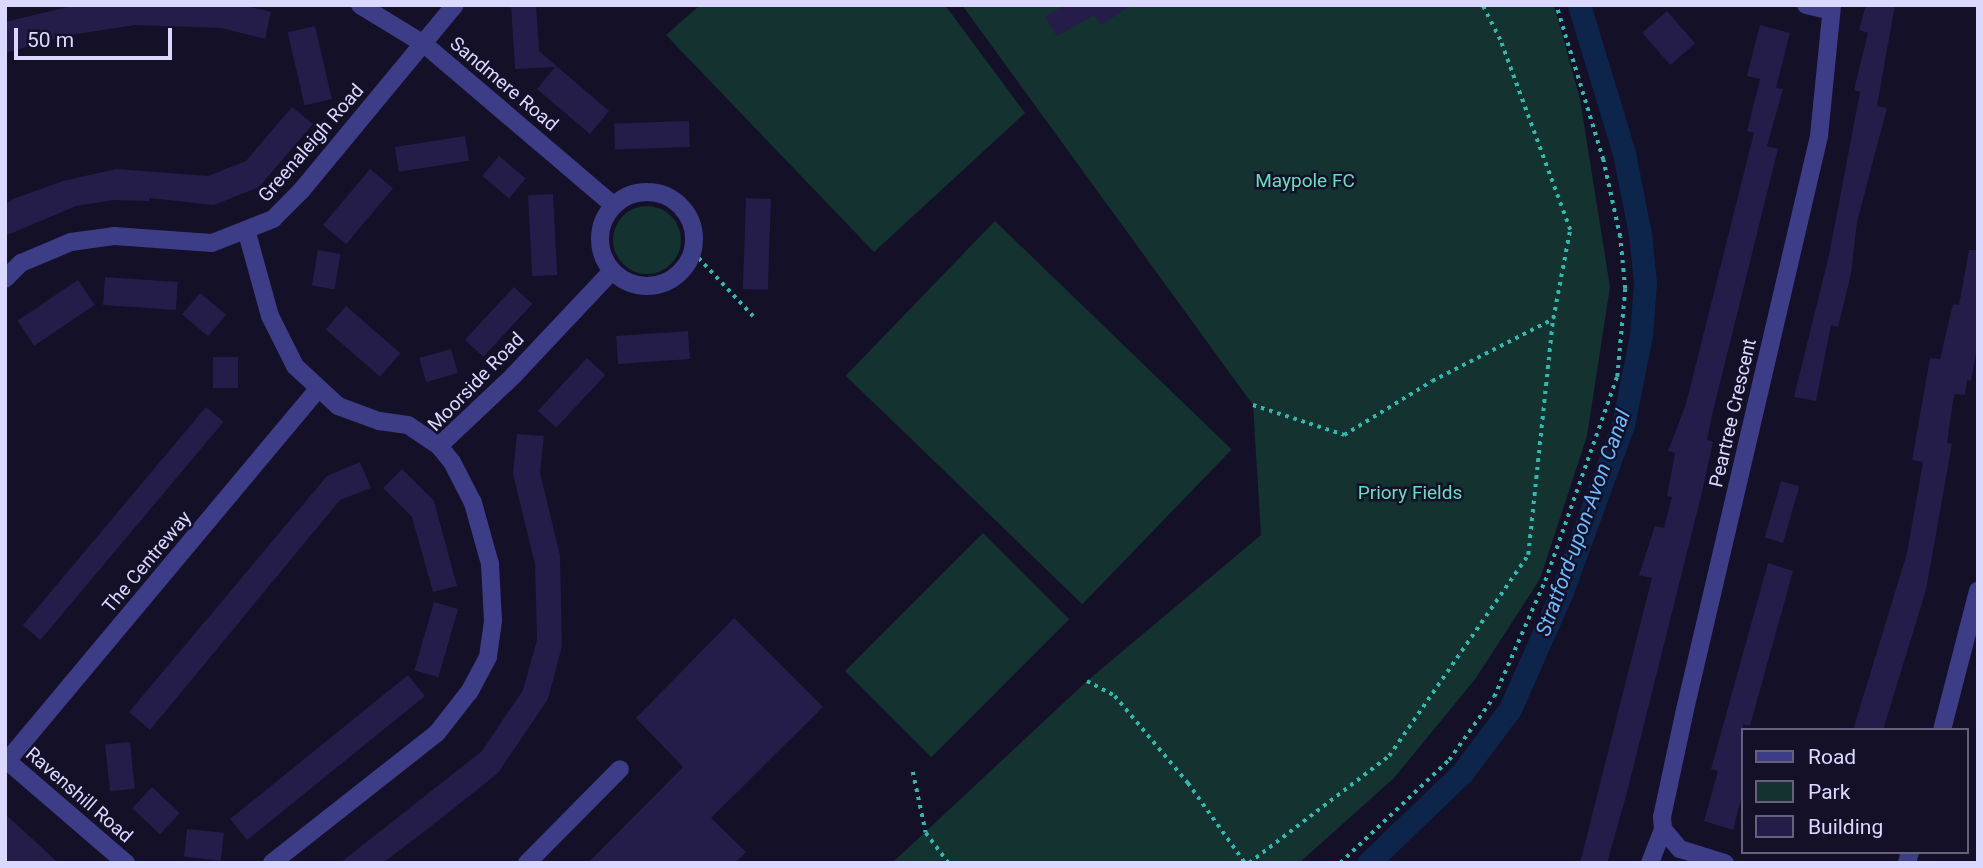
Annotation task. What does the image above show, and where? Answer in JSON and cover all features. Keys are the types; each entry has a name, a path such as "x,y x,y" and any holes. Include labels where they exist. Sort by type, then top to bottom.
{"street":[{"name":"Sandmere Road","path":"360,5 424,44 613,205"},
{"name":"Greenaleigh Road","path":"5,279 21,263 71,242 114,236 212,243 247,233 273,219 302,191 455,5"},
{"path":"1806,5 1832,8"},
{"name":"Peartree Crescent","path":"1650,863 1664,829 1662,817 1684,714 1819,136 1832,8"},
{"path":"635,192 659,192 681,205 693,227 693,252 684,270 668,282 648,286 628,282 612,271 601,250 601,226 613,205 635,192"},
{"path":"247,233 270,316 295,366 317,390 354,414 408,425 439,446"},
{"name":"Moorside Road","path":"272,863 437,733 469,692 488,657 493,621 490,564 474,503 439,446 513,376 612,271"},
{"name":"The Centreway","path":"6,760 317,390"},
{"path":"1943,728 1978,592"},
{"name":"Ravenshill Road","path":"6,760 126,863"},
{"path":"527,863 620,769"},
{"path":"1664,829 1680,849 1725,863"}],"path":[{"path":"1087,681 1115,696 1188,783 1247,863 1389,757 1528,555 1553,319 1570,230 1500,40 1482,5"},
{"path":"1340,863 1440,770 1494,697 1545,581 1617,377 1625,300 1620,237 1603,160 1556,5"},
{"path":"693,252 753,316"},
{"path":"1253,405 1344,435 1432,381 1553,319"},
{"path":"912,772 926,833 949,863"}],"green space":[{"path":"700,5 945,5 1025,113 874,252 666,35"},
{"name":"Priory Fields","path":"962,5 1554,5 1580,99 1610,287 1587,436 1540,579 1476,678 1394,778 1299,863 892,863 1087,681 1261,535 1253,405"},
{"path":"647,206 660,209 671,216 678,227 681,240 678,253 671,264 660,271 647,274 634,271 623,264 616,253 613,240 616,227 623,216 634,209"},
{"path":"995,221 1232,450 1082,604 846,376"},
{"path":"983,533 1069,619 931,757 845,671"}],"building":[{"path":"76,5 243,5 271,12 265,39 222,28 135,25 64,36 5,53 5,22"},
{"path":"511,5 536,5 539,51 609,111 590,134 537,89 555,67 515,69"},
{"path":"1064,5 1131,5 1101,25 1094,15 1057,36 1045,17"},
{"path":"1866,5 1895,5 1877,106 1887,108 1857,222 1851,274 1838,327 1831,325 1816,401 1794,397 1829,255 1860,92 1854,90 1868,33 1859,30"},
{"path":"1667,11 1695,43 1670,65 1642,33"},
{"path":"1760,25 1790,33 1776,88 1783,89 1767,146 1778,149 1713,411 1707,440 1713,442 1703,488 1626,796 1607,863 1580,863 1652,578 1639,575 1655,526 1664,528 1672,497 1667,496 1675,453 1668,451 1686,404 1754,133 1747,131 1760,79 1747,76"},
{"path":"315,26 332,99 305,105 288,32"},
{"path":"292,107 313,124 259,187 214,205 149,198 149,201 114,200 76,206 5,236 5,205 13,199 63,181 116,169 208,176 246,161"},
{"path":"689,121 690,147 615,150 614,124"},
{"path":"465,136 469,161 399,172 395,147"},
{"path":"499,156 526,178 509,198 482,176"},
{"path":"370,169 393,188 346,244 323,225"},
{"path":"553,194 557,275 532,276 528,195"},
{"path":"746,198 771,199 768,290 743,289"},
{"path":"318,250 341,254 334,289 312,285"},
{"path":"1969,250 1978,250 1978,341 1971,381 1967,380 1965,395 1955,394 1953,401 1947,443 1952,444 1926,590 1884,728 1854,728 1907,553 1923,462 1912,460 1930,358 1940,359 1953,304 1959,305"},
{"path":"105,277 178,282 176,310 103,305"},
{"path":"78,280 95,305 34,346 17,321"},
{"path":"514,287 532,304 483,357 465,340"},
{"path":"200,293 226,315 208,336 182,314"},
{"path":"346,306 400,353 380,377 326,329"},
{"path":"688,331 690,359 618,364 616,336"},
{"path":"451,349 458,373 426,382 419,358"},
{"path":"213,357 238,357 238,388 213,388"},
{"path":"587,358 605,375 556,428 538,411"},
{"path":"206,407 224,422 40,640 23,625"},
{"path":"517,434 544,436 540,473 560,555 562,646 548,699 498,773 439,820 383,863 340,863 482,751 523,690 537,640 535,564 513,474"},
{"path":"360,462 371,488 340,500 150,730 129,712 327,476"},
{"path":"402,469 434,501 457,586 433,592 412,517 383,488"},
{"path":"1781,481 1799,486 1783,543 1765,538"},
{"path":"1768,563 1793,571 1750,726 1743,724 1742,728 1742,795 1733,830 1704,821 1718,771 1711,769"},
{"path":"434,602 458,609 438,677 414,670"},
{"path":"734,618 823,707 711,818 746,852 735,863 588,863 683,767 636,718"},
{"path":"408,675 425,696 247,840 230,819"},
{"path":"130,742 135,789 110,791 105,745"},
{"path":"152,787 180,813 160,834 132,808"},
{"path":"5,814 37,843 58,863 5,863"},
{"path":"187,829 224,833 221,861 184,857"}],"waterway":[{"name":"Stratford-upon-Avon Canal","path":"1368,863 1462,773 1510,709 1561,594 1623,425 1641,335 1645,283 1640,234 1624,153 1579,5"}],"park label":[{"name":"Maypole FC","path":"1305,181"}]}
